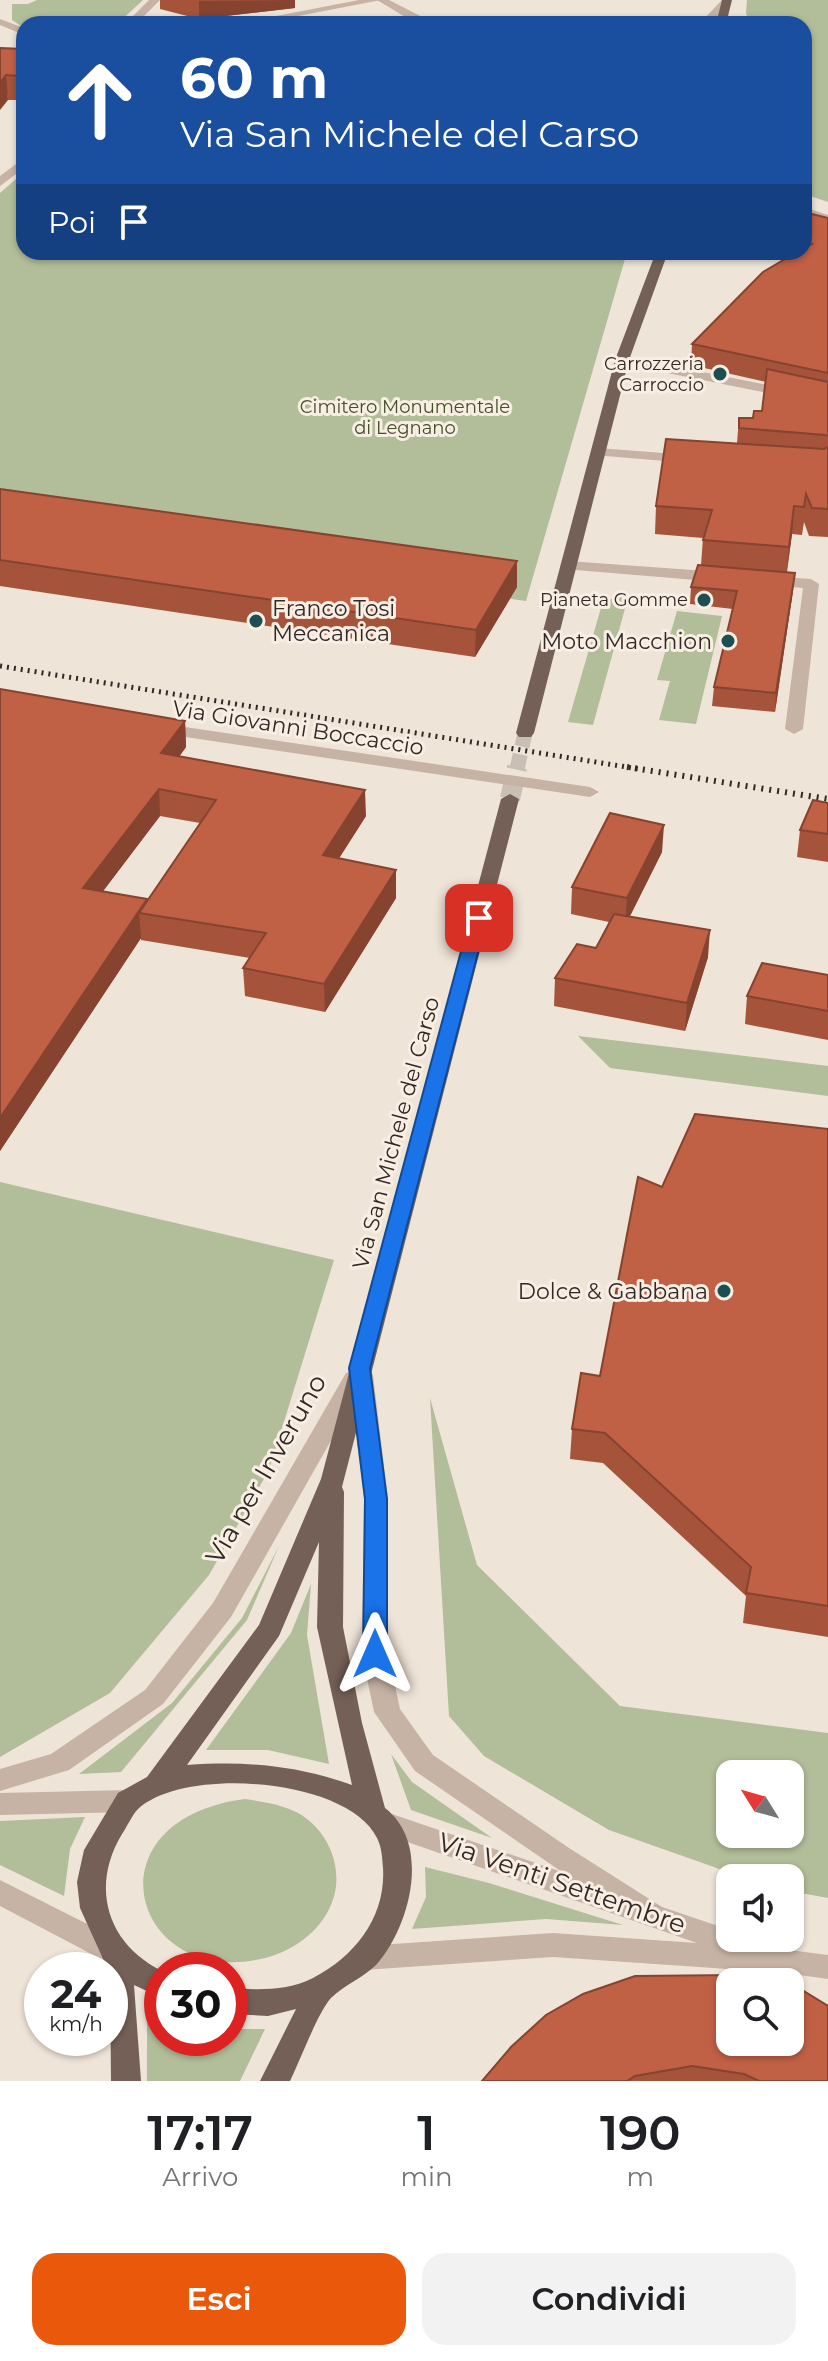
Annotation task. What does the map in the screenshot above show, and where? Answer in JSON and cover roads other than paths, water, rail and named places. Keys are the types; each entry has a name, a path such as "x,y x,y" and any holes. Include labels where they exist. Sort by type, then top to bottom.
{"main road":[{"path":"525,733 622,360 659,260"},
{"name":"Via San Michele del Carso","path":"333,1479 510,799"},
{"path":"157,1785 270,1629 333,1479"},
{"path":"248,2002 268,2003 320,1990 364,1958 380,1938 398,1890 395,1846 378,1816 349,1723 330,1627 333,1479"},
{"path":"115,1952 94,1908 91,1882 98,1850 128,1801 157,1785 180,1776 233,1773 309,1781 348,1795 378,1816"},
{"path":"128,1964 144,1976"},
{"path":"275,2081 320,1990"},
{"path":"124,2056 126,2081"}],"street":[{"path":"138,16 155,0"},
{"path":"286,16 379,0 410,16"},
{"path":"712,16 726,1"},
{"path":"0,182 16,169"},
{"path":"622,360 828,401"},
{"path":"598,452 713,461"},
{"path":"568,566 811,584 794,729"},
{"name":"Via Giovanni Boccaccio","path":"137,725 590,792"},
{"name":"Via per Inveruno","path":"0,1780 60,1762 154,1697 222,1610 360,1368"},
{"name":"Via per Inveruno","path":"360,1368 376,1499 375,1654 387,1712 424,1763 559,1856 652,1914"},
{"path":"0,1804 128,1801"},
{"name":"Via Venti Settembre","path":"378,1816 785,1961"},
{"path":"0,1892 113,1952"},
{"name":"Via Venti Settembre","path":"364,1958 553,1945 785,1961 828,1967"}],"tunnel":[{"path":"517,769 525,733"},
{"path":"510,799 517,767"}],"railway":[{"path":"0,666 639,769"},
{"path":"627,767 828,799"}],"place":[{"name":"Carrozzeria Carroccio","path":"720,374"},
{"name":"Pianeta Gomme","path":"704,600"},
{"name":"Franco Tosi Meccanica","path":"256,621"},
{"name":"Moto Macchion","path":"728,641"},
{"name":"Dolce & Gabbana","path":"724,1291"}],"park label":[{"name":"Cimitero Monumentale di Legnano","path":"405,417"}]}
